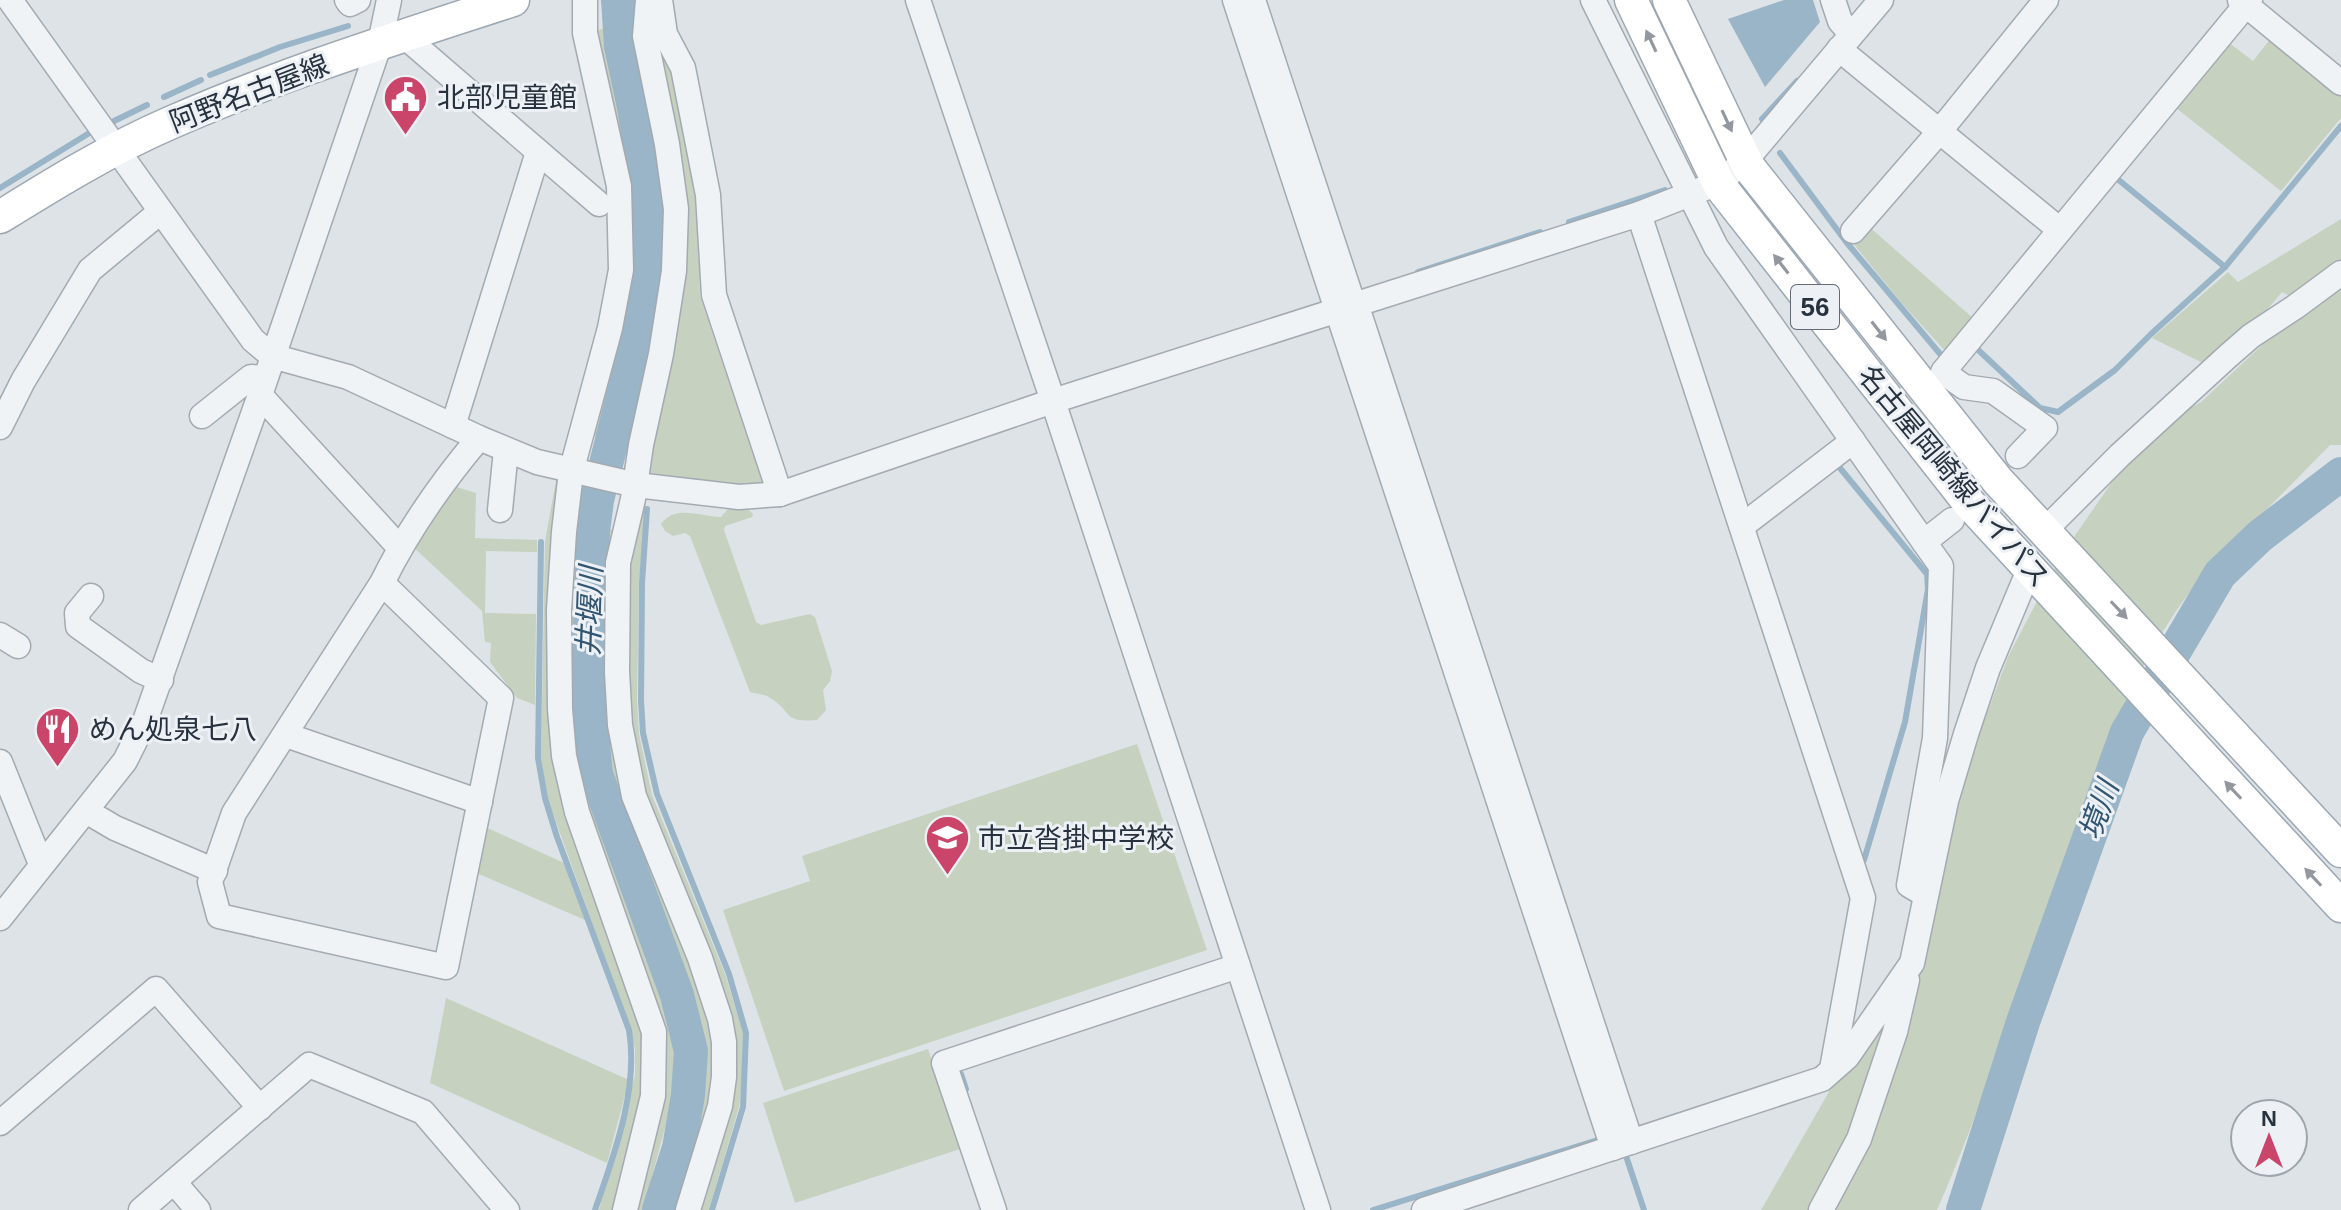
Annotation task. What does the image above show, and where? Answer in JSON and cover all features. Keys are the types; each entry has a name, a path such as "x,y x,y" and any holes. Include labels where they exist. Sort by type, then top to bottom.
{"main road":[{"name":"阿野名古屋線","path":"0,217 60,179 168,124 268,82 513,0"},
{"name":"名古屋岡崎線バイパス","path":"1631,0 1718,183 1969,503 2341,906"},
{"name":"名古屋岡崎線バイパス","path":"1669,0 1745,161 1998,481 2341,851"}],"street":[{"path":"10,0 253,340 266,376 399,547"},
{"path":"347,0 350,4 358,0"},
{"path":"2,912 125,761 145,721 266,376 392,39 388,0"},
{"path":"585,0 585,33 619,186 621,270 610,328 574,472 564,532 559,610 560,709 564,756 577,812 654,1032 653,1096 625,1210"},
{"path":"648,0 645,36 667,144 676,209 674,271 661,354 618,563 617,672 620,725 634,796 700,958 720,1019 724,1042 720,1106 688,1210"},
{"path":"660,0 665,34 683,68 708,195 714,295 780,494"},
{"path":"918,0 1318,1210"},
{"path":"1235,0 1346,307 1359,313 1622,1145"},
{"path":"1253,0 1346,307"},
{"path":"1593,0 1716,247 1941,566 1935,738 1909,885 1926,895"},
{"path":"1833,0 1840,21 1851,35 1939,132 2060,230"},
{"path":"1849,0 1851,35"},
{"path":"202,416 251,377 348,377 537,462 633,485 739,497 780,494 1053,401 1639,214 1718,183 1745,161 1881,0"},
{"path":"1853,231 1939,132 2046,0"},
{"path":"2018,456 2045,428 1993,391 1964,387 1943,372 2245,2 2341,83"},
{"path":"392,39 538,152 599,204"},
{"path":"453,426 538,152"},
{"path":"2,416 90,270 160,212"},
{"path":"1639,214 1863,898 1832,1069"},
{"path":"2056,541 2120,455 2251,336 2341,273"},
{"path":"382,583 501,698 446,967 219,916 210,882 234,813 382,583 399,547 445,478 479,438"},
{"path":"1742,526 1853,441"},
{"path":"500,510 506,450"},
{"path":"1924,542 1952,520"},
{"path":"1821,1210 1859,1139 1895,1032 1946,801 1988,668 2036,577"},
{"path":"91,596 77,613 78,626 141,671 161,680"},
{"path":"286,735 480,802"},
{"path":"0,762 41,864"},
{"path":"86,811 115,828 215,871"},
{"path":"1424,1210 1822,1079 1847,1057 1912,963"},
{"path":"994,1210 944,1063 1238,966"},
{"path":"0,1123 156,989 260,1108"},
{"path":"141,1210 309,1065 423,1112 507,1210"},
{"path":"174,1182 198,1210"}],"green space":[{"path":"652,14 672,69 697,201 700,296 765,491 643,476 681,263"},
{"path":"612,26 642,195 632,195 631,200 643,201 644,244 630,345 617,404 604,438 587,434 620,312 595,31"},
{"path":"2275,33 2341,88 2341,118 2281,191 2171,104 2224,39 2253,61"},
{"path":"2341,219 2341,263 2294,298 2282,292 2256,323 2205,364 2152,338 2228,272 2238,282"},
{"path":"1866,224 1974,319 1946,352 1852,242"},
{"path":"2341,280 2341,445 2330,445 2209,569 2174,614 2142,669 2114,726 2091,785 1990,1075 1937,1210 1829,1210 1976,743 2008,657 2045,586 2065,550 2112,482 2166,421 2201,402 2302,308"},
{"path":"557,475 562,477 555,712 650,1065 619,1210 599,1210 635,1075 635,1049 547,797 541,758 545,541"},
{"path":"447,484 476,493 475,538 537,540 537,552 486,551 485,613 536,614 535,705 517,698 490,662 491,643 485,642 482,611 410,544"},
{"path":"639,499 646,500 639,582 639,734 652,795 725,974 743,1032 739,1107 709,1210 692,1210 729,1082 630,763 622,564"},
{"path":"737,506 746,507 753,514 752,517 725,526 724,530 756,622 761,625 810,614 815,617 832,671 830,681 823,690 826,710 817,720 792,718 768,697 750,692 690,536 685,533 673,536 661,524 674,514 681,513 721,517"},
{"path":"571,520 585,524 587,530 581,699 587,763 597,807 665,995 676,1039 674,1094 643,1210 629,1210 659,1083 569,757"},
{"path":"621,528 614,723 708,994 719,1078 684,1210 667,1210 694,1121 701,1053 697,1025 685,983 616,814 604,779 598,744 595,696 602,531"},
{"path":"1137,744 1207,950 784,1091 723,910 810,881 802,856"},
{"path":"481,825 564,863 585,920 472,871"},
{"path":"1902,984 1855,1138 1814,1210 1761,1210 1834,1083"},
{"path":"446,998 629,1080 607,1163 430,1083"},
{"path":"928,1049 960,1149 795,1203 763,1103"}],"water":[{"path":"1784,0 1813,0 1820,22 1765,87 1728,19"}],"waterway":[{"name":"井堰川","path":"618,0 621,46 648,198 648,275 643,317 597,500 593,531 588,694 596,774 677,995 691,1051 688,1095 679,1148 659,1210"},
{"path":"210,75 280,47 348,26"},
{"path":"164,97 201,80"},
{"path":"1762,119 1797,81"},
{"path":"112,122 147,105"},
{"path":"1972,348 1974,346 2040,408 2058,412 2115,370 2225,267 2341,126"},
{"path":"0,188 91,132"},
{"path":"1780,153 1847,243 1941,355"},
{"path":"2115,177 2225,267"},
{"path":"1569,222 1665,190"},
{"path":"631,198 648,198"},
{"path":"1418,272 1540,232"},
{"path":"1840,468 1927,574 1928,589 1905,722 1864,860"},
{"name":"境川","path":"1963,1210 2023,1022 2127,732 2220,574 2260,536 2341,474"},
{"path":"647,509 642,583 643,733 657,794 729,974 746,1033 743,1107 712,1210"},
{"path":"541,542 538,758 545,798 629,1030 631,1052 631,1075 623,1122 595,1210"},
{"path":"961,1074 966,1089"},
{"path":"1373,1210 1601,1139"},
{"path":"1626,1156 1644,1210"}],"place":[{"name":"北部児童館","path":"406,136"},
{"name":"めん処泉七八","path":"58,768"},
{"name":"市立沓掛中学校","path":"947,877"}]}
